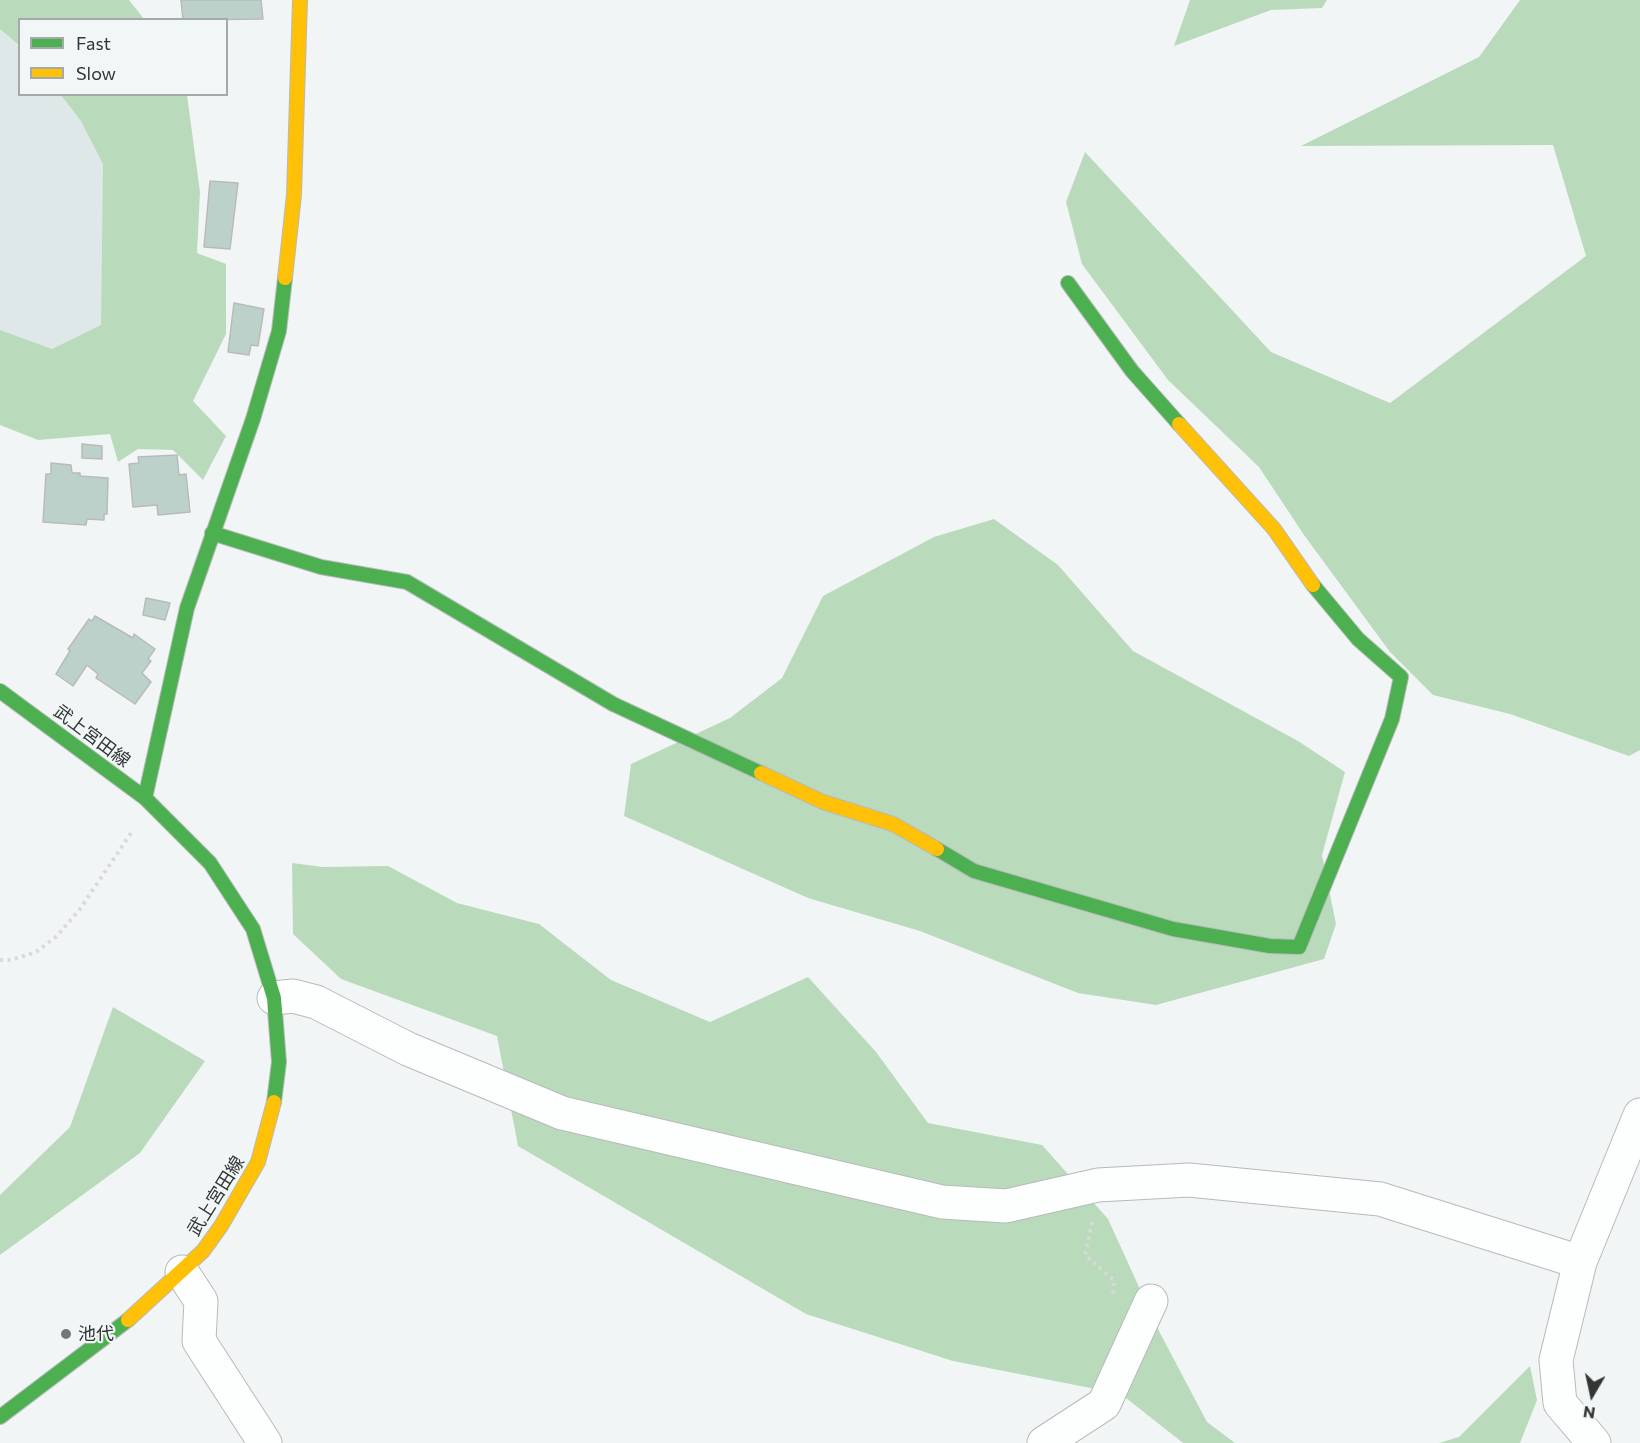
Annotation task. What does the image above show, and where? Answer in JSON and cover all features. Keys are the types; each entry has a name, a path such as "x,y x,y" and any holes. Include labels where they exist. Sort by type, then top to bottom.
{"street":[{"path":"145,798 177,647 212,533 253,419 279,331 294,195 300,0"},
{"path":"212,533 321,567 407,582 614,704 823,802 893,824 974,871 1173,929 1270,946 1299,948 1392,719 1401,677 1358,639 1317,592 1274,529 1132,372 1068,282"},
{"name":"武上宮田線","path":"0,691 145,798 210,863 253,929 274,998 279,1062 268,1133 258,1162 234,1206 203,1251 125,1323 0,1417"},
{"path":"274,998 293,996 316,1002 408,1048 562,1113 942,1202 1006,1206 1098,1185 1189,1180 1380,1199 1580,1262"},
{"path":"1594,1443 1560,1403 1556,1360 1580,1262 1640,1115"},
{"path":"182,1272 201,1301 200,1341 265,1443"},
{"path":"1044,1443 1104,1404 1151,1301"}],"path":[{"path":"0,960 11,960 36,952 57,936 80,909 130,837 145,798"},
{"path":"1098,1185 1085,1255 1114,1280 1113,1302"}],"shaded area":[{"path":"0,0 18,18 18,96 127,96 125,344 82,365 0,351"}],"green space":[{"path":"0,0 129,0 143,18 18,18 18,44 0,29"},
{"path":"1190,0 1327,0 1322,8 1271,10 1174,46"},
{"path":"1520,0 1640,0 1640,750 1629,756 1510,714 1433,695 1390,652 1304,535 1259,467 1168,380 1082,264 1066,202 1085,152 1271,352 1390,403 1586,256 1553,145 1301,146 1479,57"},
{"path":"62,96 187,96 200,192 197,253 226,264 226,334 193,401 226,436 203,480 173,450 138,449 118,462 110,434 38,440 0,425 0,330 52,349 101,325 103,164 81,121"},
{"path":"994,519 1058,565 1133,651 1298,741 1345,772 1322,855 1336,924 1324,959 1156,1005 1078,993 920,931 808,898 624,816 631,764 730,718 782,678 823,596 934,537"},
{"path":"292,863 323,867 388,866 457,903 539,924 611,980 710,1022 808,977 876,1052 928,1123 1042,1145 1108,1219 1160,1333 1207,1422 1235,1443 1183,1443 1121,1394 953,1361 806,1314 518,1146 497,1036 341,979 293,934"},
{"path":"113,1007 205,1061 140,1153 0,1255 0,1195 70,1127"},
{"path":"1530,1366 1537,1400 1520,1443 1439,1443 1459,1437"}],"building":[{"path":"181,0 261,0 263,19 183,18"},
{"path":"210,181 238,183 230,249 204,247"},
{"path":"234,303 264,309 258,346 251,345 249,355 228,352"},
{"path":"82,444 102,446 102,459 82,458"},
{"path":"177,455 179,475 186,474 190,512 158,515 157,505 133,507 129,464 139,463 138,457"},
{"path":"51,463 71,465 72,473 80,473 80,476 108,478 107,514 104,514 104,520 87,519 86,525 43,522 46,474 51,474"},
{"path":"146,598 170,603 165,620 143,615"},
{"path":"95,616 133,638 134,634 155,649 148,659 151,661 142,673 151,682 135,704 96,678 98,674 87,665 73,686 56,674 70,651 68,649 89,619 92,621"}],"traffic: fast":[{"path":"145,798 187,608 253,419 279,331 285,278"},
{"path":"1068,283 1132,371 1179,424"},
{"path":"212,533 321,567 407,582 613,704 761,773"},
{"path":"937,849 974,871 1173,929 1270,946 1299,947 1392,719 1401,677 1358,639 1313,585"},
{"path":"0,691 145,798 210,863 253,929 274,998 279,1062 274,1102"},
{"path":"0,1417 128,1320"}],"traffic: slow":[{"path":"285,278 294,195 300,0"},
{"path":"1179,424 1274,529 1313,585"},
{"path":"761,773 823,802 893,824 937,849"},
{"path":"128,1320 203,1251 221,1226 258,1162 274,1102"}],"place":[{"name":"池代","path":"66,1334"}]}
